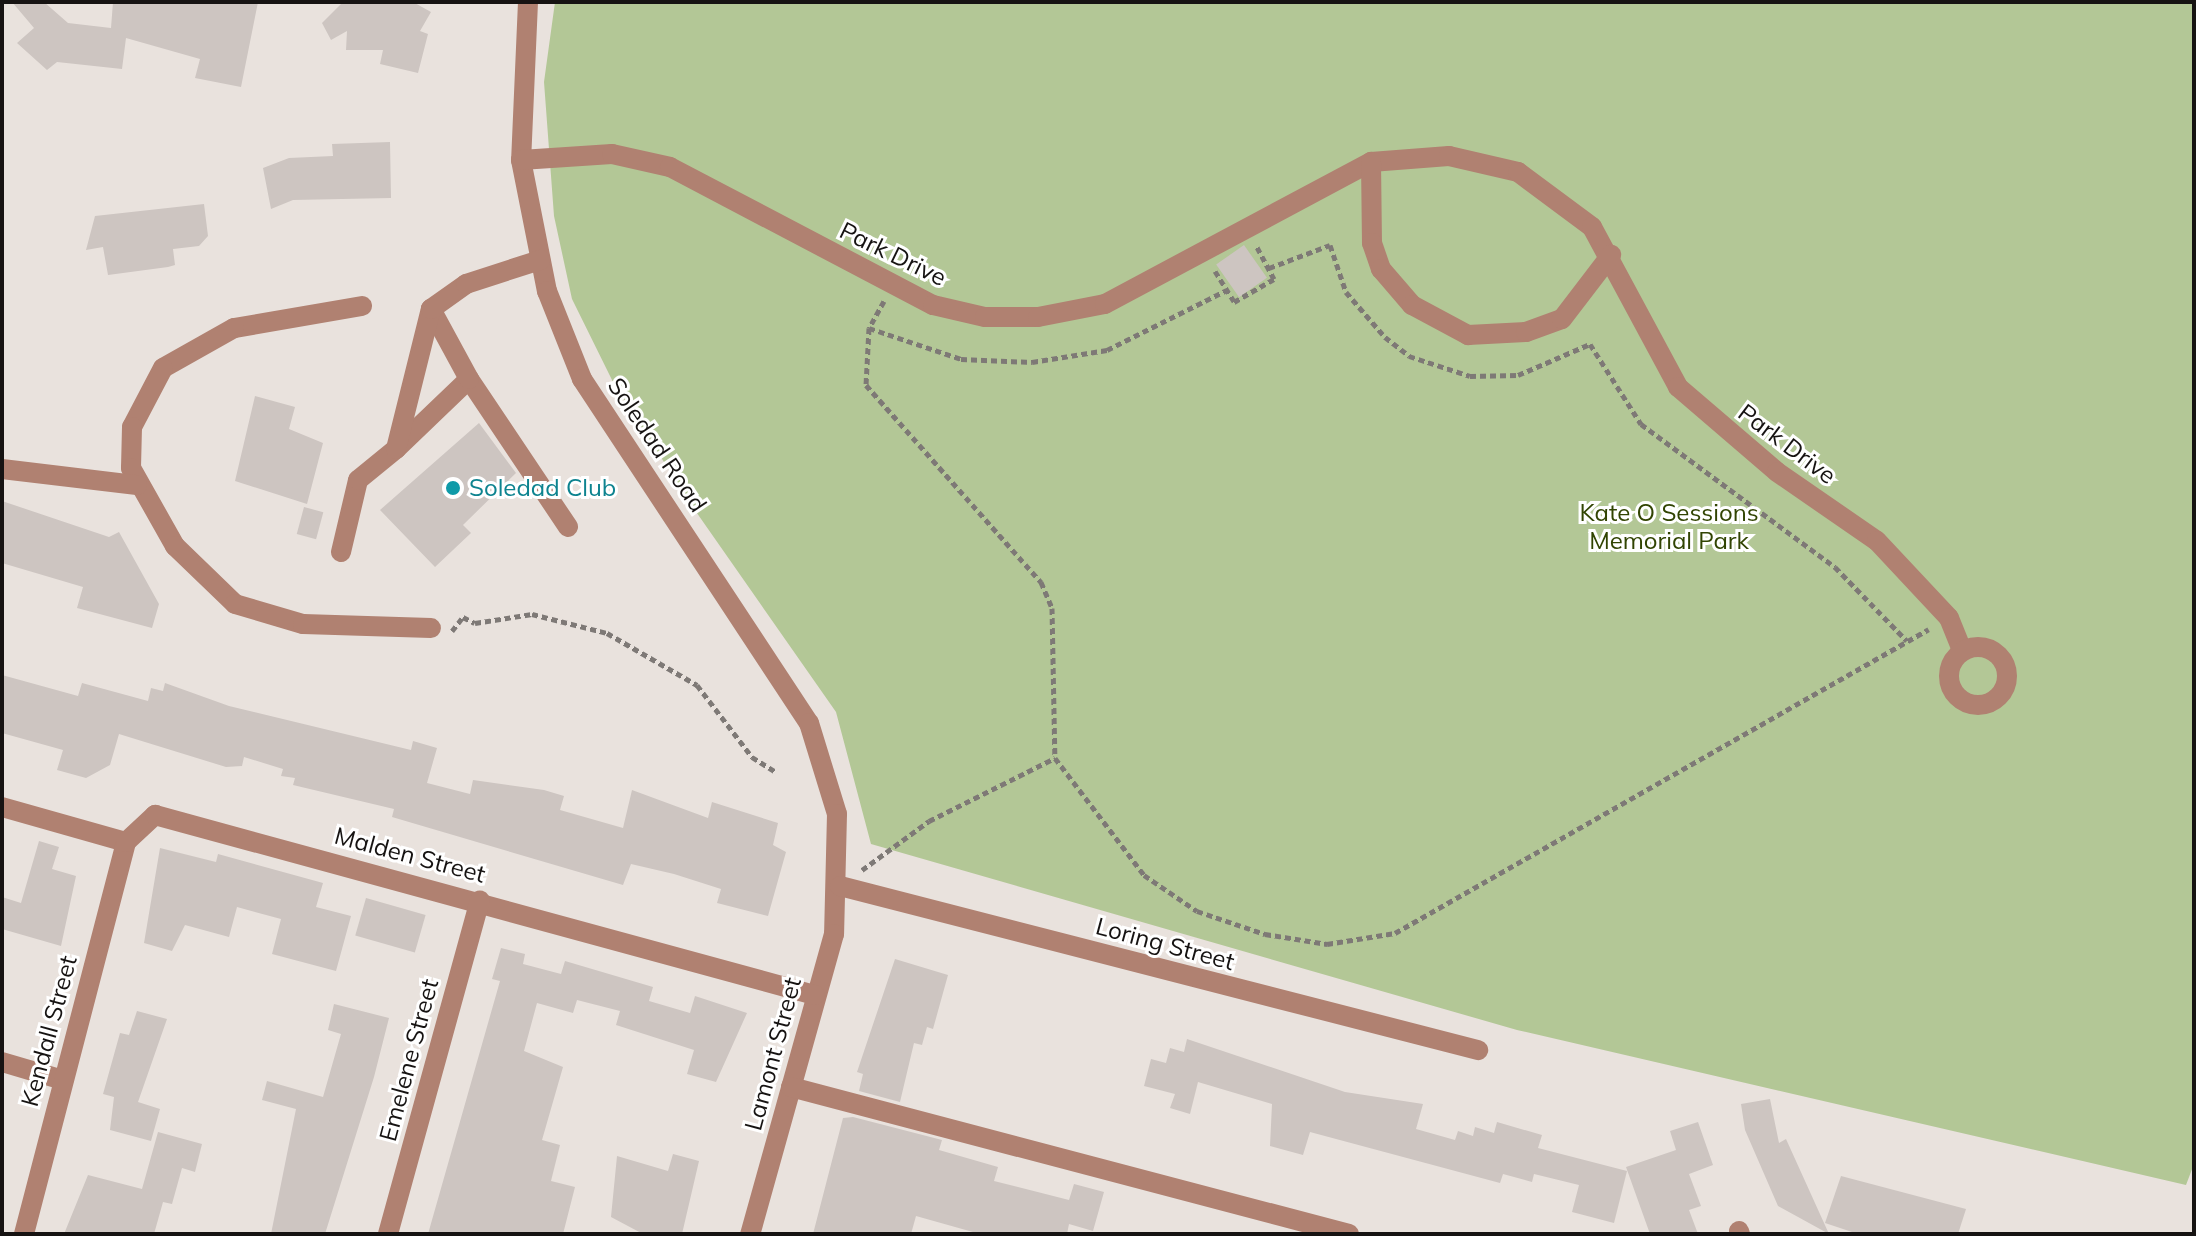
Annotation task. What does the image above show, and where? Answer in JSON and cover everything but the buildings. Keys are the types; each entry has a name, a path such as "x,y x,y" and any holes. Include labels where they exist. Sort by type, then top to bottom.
{"street":[{"name":"Soledad Road","path":"528,2 521,160 540,260 582,379 809,723 837,814 840,886"},
{"name":"Park Drive","path":"521,160 612,154 670,167 892,286 985,317 1038,317 1105,304 1205,254 1371,162 1449,156 1518,172 1568,204 1611,255 1678,387 1754,454 1877,541 1949,618 1962,651"},
{"path":"1371,162 1372,243 1381,269 1412,305 1468,335 1526,332 1562,319 1611,255"},
{"path":"396,449 431,309 466,284 540,260"},
{"path":"362,306 234,328 163,368 132,427 137,485 175,546 235,604 303,624 431,628"},
{"path":"431,309 469,379 568,527"},
{"path":"341,552 358,480 396,449 469,379"},
{"path":"2,469 137,485"},
{"path":"2,807 126,842"},
{"name":"Malden Street","path":"126,842 155,815 480,900 815,995"},
{"name":"Kendall Street","path":"24,1234 126,842"},
{"name":"Lamont Street","path":"750,1234 815,995 840,886"},
{"name":"Loring Street","path":"840,886 1478,1050"},
{"name":"Emelene Street","path":"388,1234 480,900"},
{"path":"2,1062 63,1080"},
{"path":"791,1087 1349,1234"}],"path":[{"path":"1205,254 1234,302 1274,279 1247,231"},
{"path":"1269,268 1330,245 1346,292 1385,337 1409,356 1470,376 1518,375 1590,344 1641,424 1835,567 1907,641"},
{"path":"892,286 869,328 866,385 877,404 1041,582 1052,608 1055,758 1144,875 1197,911 1265,934 1359,941 1395,933 1480,888 1949,618"},
{"path":"869,328 961,359 1032,362 1107,350 1227,290"},
{"path":"431,628 445,639 463,617 475,623 532,614 607,633 697,685 752,757 776,772"},
{"path":"840,886 929,821 1055,758"}],"green space":[{"name":"Kate O Sessions Memorial Park","path":"555,2 2194,2 2194,1164 2186,1185 1517,1030 871,844 836,712 692,506 613,382 572,299 554,216 544,82"}],"place":[{"name":"Soledad Club","path":"453,488"}]}
